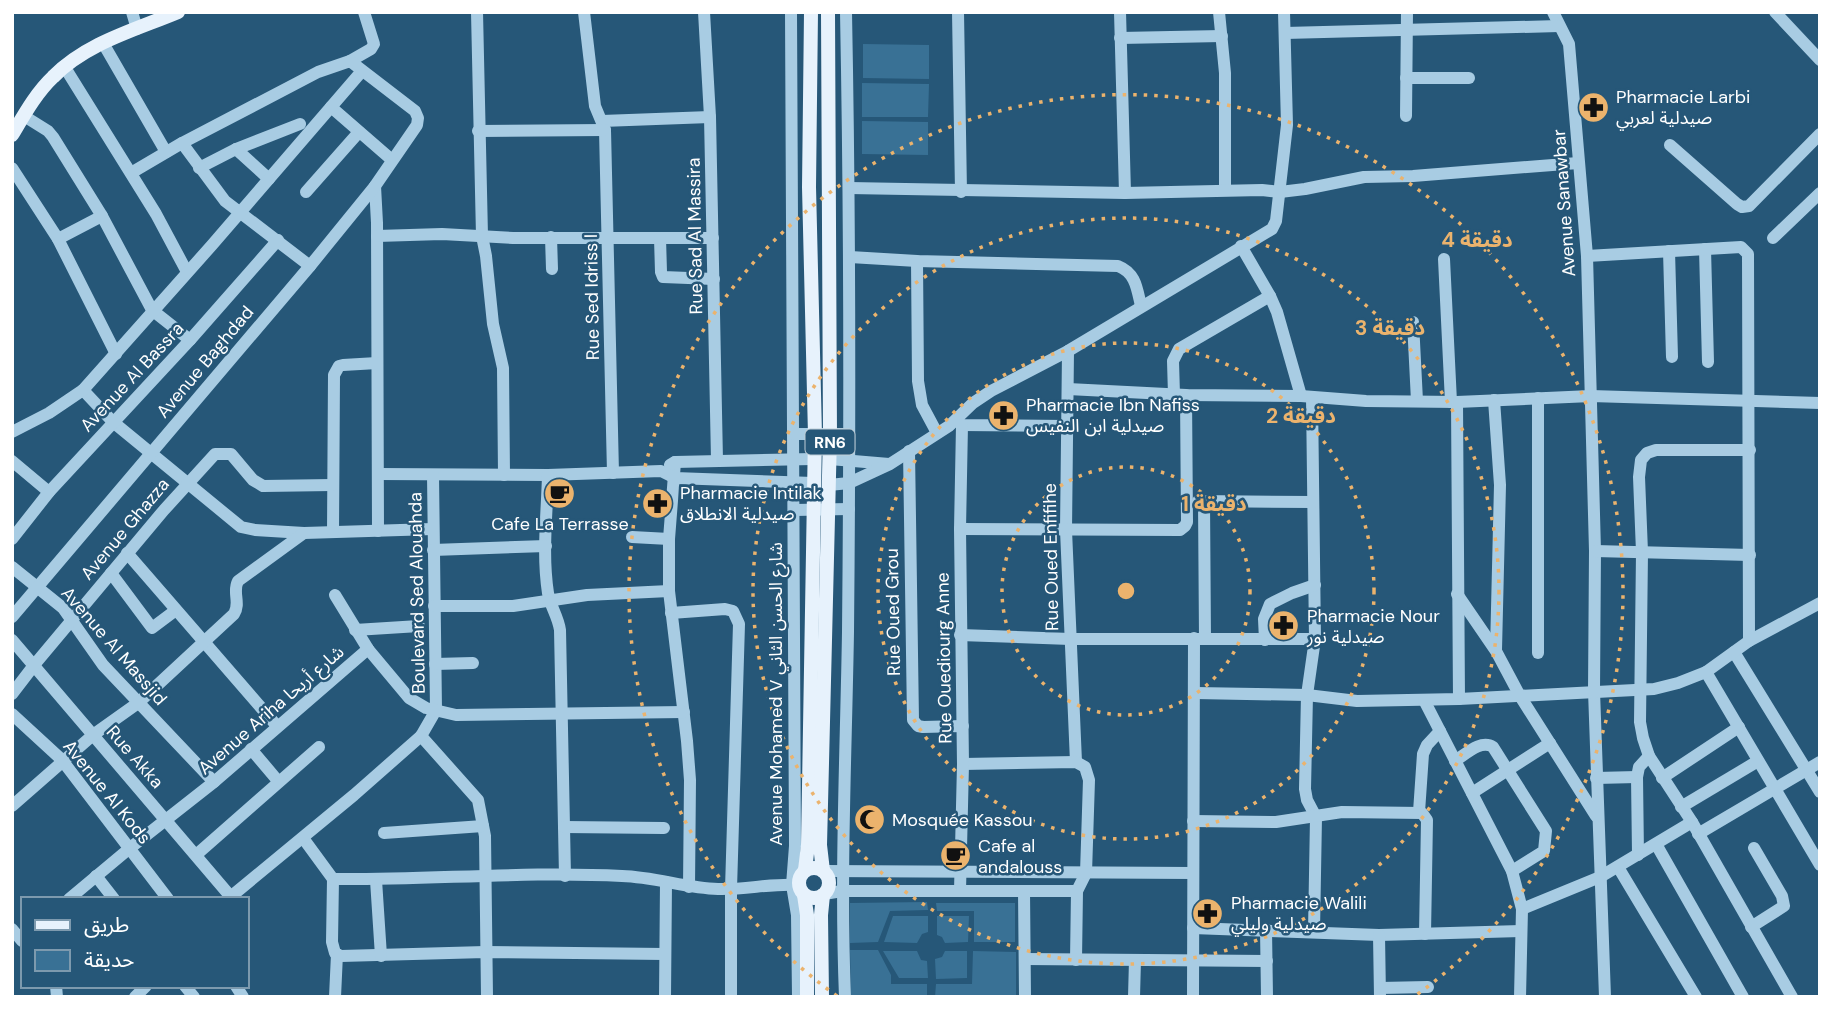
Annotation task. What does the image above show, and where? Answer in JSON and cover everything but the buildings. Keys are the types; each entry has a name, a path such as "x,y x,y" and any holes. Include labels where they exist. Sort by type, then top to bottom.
{"main road":[{"path":"12,135 41,90 76,57 178,12"},
{"name":"RN6","path":"807,997 808,915 824,894 829,880 808,845 815,435 809,187 811,12"},
{"name":"RN6","path":"822,997 808,915 798,888 800,877 805,870 808,845 829,509 828,12"},
{"path":"805,870 814,867 823,871"},
{"path":"798,888 814,898 824,894"}],"street":[{"path":"132,12 137,29"},
{"path":"131,173 182,143 318,72 351,61 371,49 374,44 364,12"},
{"path":"477,12 482,236 492,324 503,369 504,475"},
{"name":"Rue Sed Idriss I","path":"584,12 595,106 604,126 613,473"},
{"name":"Rue Sad Al Massira","path":"704,12 710,117 717,460"},
{"name":"Avenue Mohamed V شارع الحسن الثاني","path":"791,12 794,510 808,845 798,888"},
{"path":"845,997 842,845 847,717 850,257 846,12"},
{"path":"958,12 961,192"},
{"path":"1120,12 1125,193"},
{"path":"1219,12 1225,73 1225,190"},
{"path":"959,423 973,403 991,391 1068,351 1272,229 1276,221 1287,125 1284,12"},
{"path":"1406,116 1407,12"},
{"name":"Avenue Sanawbar","path":"1553,12 1569,44 1587,256 1595,551 1596,778 1605,997"},
{"path":"1778,13 1815,45 1820,60"},
{"path":"1285,33 1559,26"},
{"path":"1120,38 1222,36"},
{"path":"103,43 166,152"},
{"path":"12,432 49,413 83,390 116,354 362,71 351,61"},
{"path":"64,66 131,173 187,272"},
{"name":"Avenue Baghdad","path":"12,617 310,267 375,187 417,125 418,115 415,111 362,71"},
{"path":"1406,78 1469,78"},
{"path":"331,107 392,160"},
{"path":"24,116 53,137 102,216 152,310 190,341"},
{"path":"478,131 604,126 710,117"},
{"path":"199,168 236,149 300,124"},
{"path":"306,192 359,132"},
{"path":"1670,145 1737,204 1749,206 1820,134"},
{"path":"182,143 225,201 310,267"},
{"path":"236,149 270,179"},
{"path":"849,188 961,192 1280,192 1364,177 1413,176 1578,163"},
{"path":"12,168 58,239 116,354"},
{"path":"375,187 378,531"},
{"path":"1773,239 1820,192"},
{"path":"58,239 102,216"},
{"path":"377,236 422,234 513,238 713,238"},
{"path":"551,237 552,269"},
{"path":"660,238 663,277 714,279"},
{"name":"Avenue Al Bassra","path":"12,538 49,492 190,341 278,240"},
{"path":"1241,246 1270,296 1307,396 1313,502 1315,639 1307,695 1305,789 1307,800 1316,817 1314,931"},
{"path":"1587,256 1741,247 1748,254 1749,641"},
{"path":"1705,249 1708,362"},
{"path":"1669,251 1672,356"},
{"path":"850,257 1118,266 1127,269 1135,279 1142,306"},
{"path":"1444,259 1454,402 1459,699"},
{"path":"917,261 918,381 922,405 937,433"},
{"path":"960,529 1180,530 1186,522 1187,502 1180,395 1173,361 1180,349 1270,296"},
{"path":"1413,322 1417,401"},
{"name":"Rue Oued Enfifihe","path":"1068,351 1066,530 1076,762"},
{"path":"333,532 334,375 339,366 377,363"},
{"path":"1068,389 1180,395 1307,396 1366,401 1454,402 1591,396 1820,402"},
{"path":"83,390 113,422 241,527 304,533 433,529"},
{"path":"1538,398 1538,653"},
{"path":"1494,400 1500,485 1496,651"},
{"path":"829,485 849,483 890,464 937,433 959,423 1067,426"},
{"name":"Rue Ouediourg Anne","path":"959,423 963,726 960,891"},
{"path":"794,434 849,434"},
{"path":"1750,450 1656,450 1647,453 1641,460 1640,722 1648,756 1692,822 1792,997"},
{"name":"Rue Oued Grou","path":"909,451 913,720 923,727 963,726"},
{"name":"Avenue Ghazza","path":"12,694 34,664 211,457 231,454 253,480 263,486 332,485"},
{"path":"661,471 675,462 813,459"},
{"path":"830,459 890,464"},
{"path":"675,462 669,539 669,591 690,780 689,887"},
{"path":"14,465 49,492"},
{"path":"379,474 548,475 661,471 675,478 813,483"},
{"name":"Boulevard Sed Alouahda","path":"433,475 436,710"},
{"path":"548,475 546,546 550,601 560,630 565,876"},
{"path":"1187,502 1313,502"},
{"path":"1194,997 1192,821 1204,502"},
{"path":"794,510 849,509"},
{"path":"15,799 93,735 138,703 237,609 235,589 238,582 304,533"},
{"path":"632,537 669,539"},
{"path":"433,550 546,546"},
{"path":"1595,551 1750,555"},
{"path":"127,554 277,726"},
{"name":"Avenue Al Massjid","path":"12,567 72,619 103,665 214,782"},
{"path":"111,573 152,628 176,610"},
{"path":"1265,640 1264,619 1270,604 1315,585"},
{"path":"434,606 513,606 587,595 669,591"},
{"path":"1457,594 1496,651 1520,696 1597,818"},
{"path":"335,596 368,649 409,698 436,710 456,715 684,712"},
{"path":"1195,693 1307,695 1357,701 1459,699 1665,687 1706,672 1749,641 1819,604"},
{"path":"671,613 725,609 733,611 739,624 731,889 731,997"},
{"path":"355,629 419,626"},
{"path":"960,635 1070,639 1315,639"},
{"name":"Rue Akka","path":"12,640 197,855 229,897"},
{"name":"Avenue Ariha شارع أريحا","path":"71,897 214,782 368,649"},
{"path":"1734,652 1820,792"},
{"path":"435,664 473,663"},
{"path":"1706,672 1820,865"},
{"path":"1424,700 1512,871 1522,909 1520,997"},
{"path":"231,897 421,736 436,710"},
{"name":"Avenue Al Kods","path":"12,714 62,760 167,897"},
{"path":"1662,778 1739,727"},
{"path":"1419,812 1423,754 1427,745 1440,731"},
{"path":"421,736 478,800 484,826 487,997"},
{"path":"1472,793 1550,743"},
{"path":"1455,761 1481,745 1489,744 1509,769 1546,831 1544,851 1512,871"},
{"path":"197,855 319,747"},
{"path":"251,749 278,781"},
{"path":"1638,855 1636,777 1639,767 1648,756"},
{"path":"1682,807 1758,761"},
{"path":"963,764 1076,762 1085,767 1089,780 1086,873 1077,891 1076,960"},
{"path":"1699,835 1805,768 1820,762"},
{"path":"1596,778 1636,777"},
{"path":"1192,821 1276,822 1342,812 1419,812 1425,815 1427,820 1425,934"},
{"path":"1522,909 1600,877 1692,822"},
{"path":"384,833 484,826"},
{"path":"564,827 664,828"},
{"path":"303,838 332,879 332,942 337,954 335,997"},
{"path":"1656,844 1743,997"},
{"path":"808,845 842,845"},
{"path":"1752,927 1784,906 1782,896 1754,848"},
{"path":"1618,867 1696,997"},
{"path":"823,871 1193,873"},
{"path":"332,879 376,880 484,875 622,876 689,887 798,888"},
{"path":"96,876 112,897"},
{"path":"376,880 381,956"},
{"path":"665,997 666,882"},
{"path":"824,894 842,891 1077,891"},
{"path":"1024,891 1025,997"},
{"path":"798,997 808,915 842,916"},
{"path":"1193,928 1379,935 1521,931"},
{"path":"1266,929 1267,997"},
{"path":"1379,935 1380,993 1428,988"},
{"path":"337,954 665,954"},
{"path":"1025,959 1267,961"},
{"path":"1134,997 1135,960"}],"green space":[{"path":"863,44 929,45 929,79 863,78"},
{"path":"862,83 929,84 928,117 862,117"},
{"path":"862,121 928,122 928,155 862,154"},
{"path":"927,902 928,910 890,911 878,942 850,943 850,903"},
{"path":"936,903 1015,903 1015,942 974,942 974,911 937,911"},
{"path":"893,916 928,916 928,932 922,934 917,943 884,942"},
{"path":"937,916 969,916 968,942 945,943 942,937 937,935"},
{"path":"850,950 878,950 891,975 891,984 927,984 927,997 851,997"},
{"path":"883,951 917,951 921,960 927,961 928,978 899,978"},
{"path":"945,951 967,951 967,978 936,979 935,959 942,957"},
{"path":"973,951 1016,952 1016,997 935,997 936,984 972,984"}],"place":[{"name":"Pharmacie Larbi صيدلية لعربي","path":"1593,107"},
{"name":"Pharmacie Ibn Nafiss صيدلية ابن النفيس","path":"1003,415"},
{"name":"Cafe La Terrasse","path":"560,493"},
{"name":"Pharmacie Intilak صيدلية الانطلاق","path":"657,503"},
{"name":"Pharmacie Nour صيدلية نور","path":"1284,626"},
{"name":"Mosquée Kassou","path":"869,820"},
{"name":"Cafe al andalouss","path":"955,856"},
{"name":"Pharmacie Walili صيدلية وليلي","path":"1208,913"}]}
